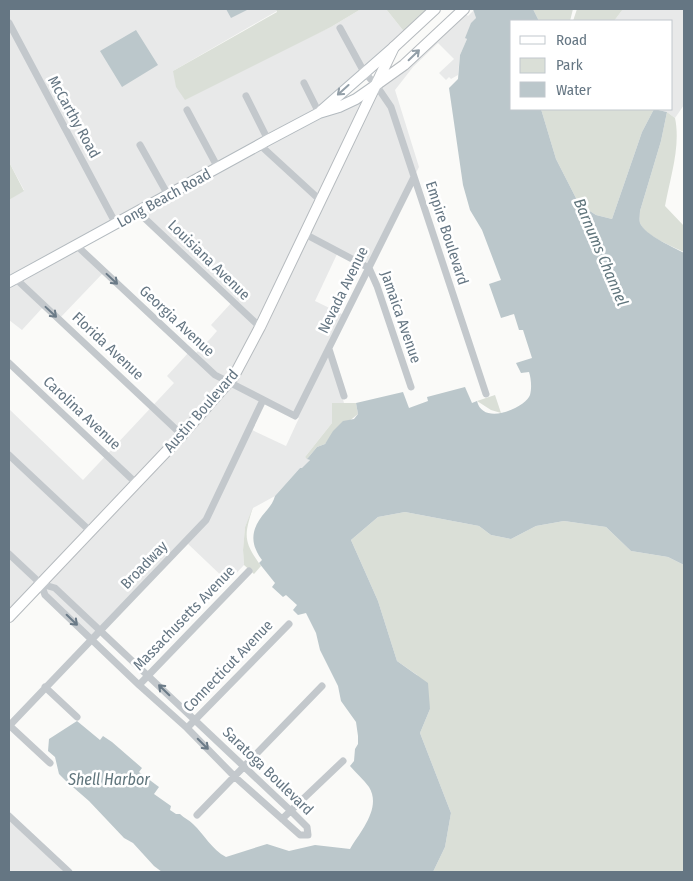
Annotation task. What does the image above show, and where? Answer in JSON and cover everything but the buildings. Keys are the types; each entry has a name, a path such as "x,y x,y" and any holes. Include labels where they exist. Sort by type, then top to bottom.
{"main road":[{"name":"Long Beach Road","path":"319,113 436,9"},
{"name":"Long Beach Road","path":"12,280 319,113 356,99 404,65 464,9"},
{"name":"Long Beach Road","path":"376,84 394,47"},
{"name":"Austin Boulevard","path":"9,617 182,435 234,376 321,202 376,84"}],"street":[{"name":"McCarthy Road","path":"9,23 116,224"},
{"name":"Empire Boulevard","path":"340,28 364,72 376,84 391,106 486,394"},
{"path":"304,83 319,113"},
{"path":"246,96 264,142 321,202"},
{"path":"187,110 218,168"},
{"path":"140,145 168,195"},
{"name":"Nevada Avenue","path":"295,416 414,177"},
{"name":"Louisiana Avenue","path":"138,212 260,327"},
{"name":"Jamaica Avenue","path":"305,234 369,268 378,286 411,387"},
{"name":"Georgia Avenue","path":"76,246 215,376 295,416"},
{"name":"Florida Avenue","path":"12,280 182,435"},
{"path":"329,349 344,396"},
{"name":"Carolina Avenue","path":"9,363 136,483"},
{"name":"Broadway","path":"9,726 206,520 263,400"},
{"path":"9,454 90,532"},
{"name":"Saratoga Boulevard","path":"9,554 41,584 45,595 187,728 236,777 300,835 308,835 307,827 196,720 55,588 41,584"},
{"name":"Massachusetts Avenue","path":"139,685 249,570"},
{"name":"Connecticut Avenue","path":"187,728 289,624"},
{"path":"197,815 236,777 322,686"},
{"path":"45,687 77,717"},
{"path":"9,726 50,763"},
{"path":"282,820 343,761"},
{"path":"9,816 69,872"}],"shaded area":[{"path":"9,9 276,9 277,11 173,71 296,43 331,27 361,9 386,9 406,34 320,113 358,97 465,13 468,16 474,10 476,18 460,55 458,75 451,79 449,77 446,80 439,73 454,59 438,43 413,67 395,90 419,167 368,267 338,252 315,301 346,316 329,351 344,403 333,403 332,423 305,457 310,460 302,469 300,468 275,496 253,508 245,527 244,565 228,582 186,542 91,640 41,592 9,624 9,409 83,480 174,383 167,376 189,352 193,356 210,339 217,331 211,325 233,301 139,211 79,245 104,272 59,319 45,305 22,330 9,320 9,200 24,190 9,162","holes":["264,401 299,418 286,446 250,429"]},
{"path":"623,9 684,9 684,105 675,118 667,112 659,110 673,110 673,20 615,20"},
{"path":"9,820 64,872 9,872"}],"green space":[{"path":"276,9 361,9 331,27 185,100 176,87 173,71 277,12"},
{"path":"386,9 434,9 406,34"},
{"path":"533,9 573,9 570,20 538,20"},
{"path":"577,9 623,9 615,20 573,20"},
{"path":"541,110 653,110 642,132 612,219 596,215 579,204 556,159"},
{"path":"667,112 675,118 677,140 665,206 684,226 684,252 653,236 640,223 640,211 661,141"},
{"path":"9,162 24,191 9,200"},
{"path":"495,395 501,413 491,410 477,401"},
{"path":"332,403 356,403 358,414 332,435 325,444 317,447 307,459 305,457 332,423"},
{"path":"253,507 247,538 251,550 261,566 254,574 244,565 243,550 245,527"},
{"path":"405,512 479,526 491,535 511,539 536,526 564,521 606,527 631,551 668,557 684,565 684,872 433,872 445,847 451,813 420,733 430,709 417,675 397,661 378,601 351,540 378,517"}],"water":[{"path":"226,9 249,9 231,18"},
{"path":"473,9 533,9 538,20 510,20 510,110 541,110 556,159 579,204 596,215 612,219 642,132 653,110 667,112 661,141 640,211 640,223 647,232 684,253 684,565 668,557 631,551 606,527 564,521 536,526 511,539 491,535 479,526 405,512 378,517 351,540 378,601 397,661 428,683 430,709 420,733 451,813 445,847 433,872 162,872 133,843 124,838 89,801 59,774 55,757 48,751 49,739 77,721 100,740 103,736 112,742 142,768 139,772 159,787 154,794 171,806 170,810 180,814 197,828 216,850 226,857 267,844 289,851 315,845 350,849 368,820 373,803 369,787 350,766 354,761 355,749 358,744 356,722 341,701 338,686 320,650 316,633 306,613 298,615 293,610 297,605 286,595 283,597 272,587 275,583 259,563 262,560 254,544 255,528 275,496 300,468 310,460 307,459 317,447 325,444 333,431 343,421 354,419 358,414 356,403 403,392 409,408 428,401 427,397 465,387 472,403 477,401 481,409 487,413 495,414 521,405 530,395 531,383 529,372 521,373 516,363 532,358 523,330 519,330 514,314 501,318 489,284 501,280 482,230 470,210 463,185 449,88 458,79 460,55 467,39 465,38 471,23 476,18"},
{"path":"136,30 158,65 122,87 100,51"}],"water label":[{"name":"Barnums Channel","path":"601,252"},
{"name":"Shell Harbor","path":"109,779"}]}
